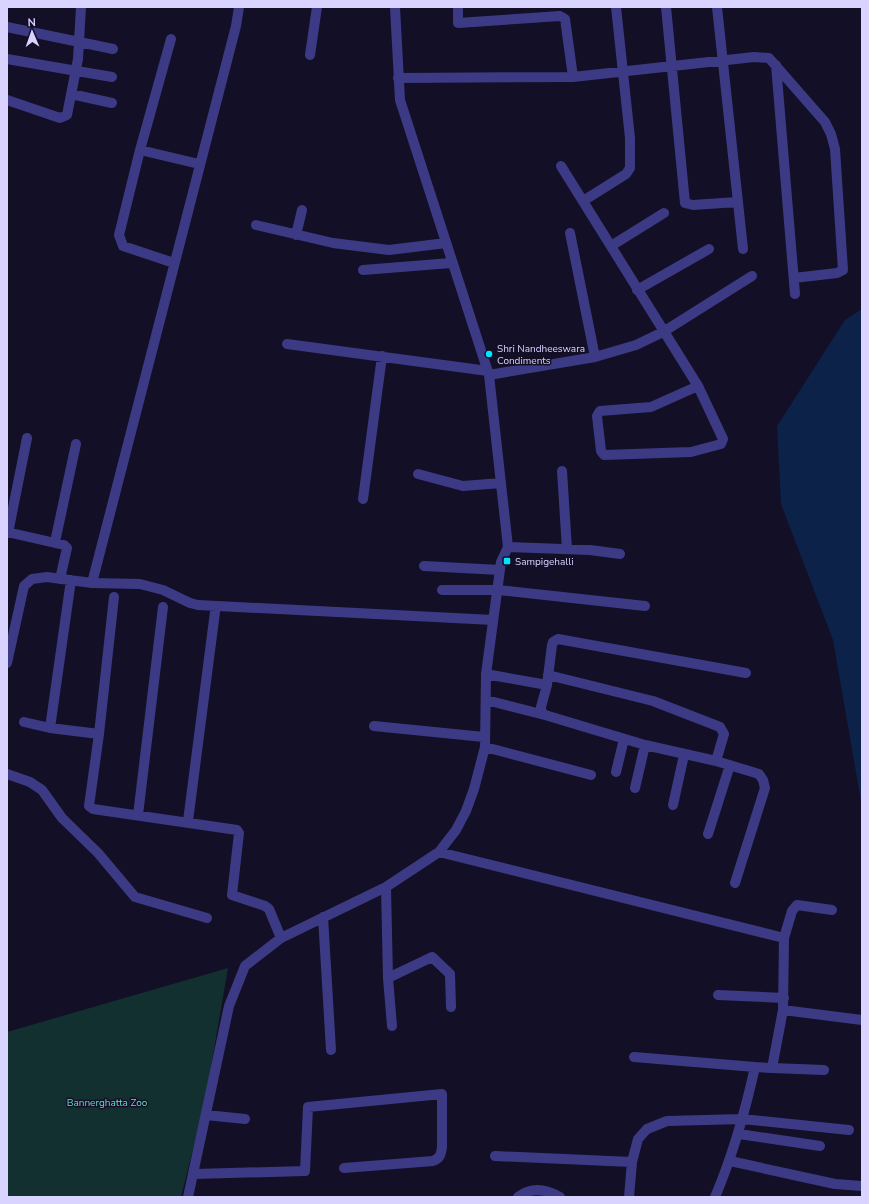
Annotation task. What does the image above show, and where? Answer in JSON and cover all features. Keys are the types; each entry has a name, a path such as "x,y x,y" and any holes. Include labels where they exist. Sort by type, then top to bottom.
{"street":[{"path":"7,100 60,118 67,115 80,43 81,7"},
{"path":"92,583 199,164 236,26 239,7"},
{"path":"310,55 317,7"},
{"path":"188,1197 229,1006 245,966 281,938 386,887 439,852 456,830 466,811 476,783 485,742 486,674 493,620 499,590 501,562 508,547 488,373 451,263 446,243 400,100 395,7"},
{"path":"458,7 458,23 560,16 566,19 573,77"},
{"path":"583,201 626,174 630,168 630,138 616,7"},
{"path":"666,7 685,203 693,205 737,202"},
{"path":"717,7 743,249"},
{"path":"7,28 80,43 113,48"},
{"path":"171,39 121,223 119,240 123,246 174,263"},
{"path":"398,78 573,77 722,61 764,57 769,58 825,122 831,134 835,149 843,270 837,273 794,278"},
{"path":"7,59 112,77"},
{"path":"776,65 795,294"},
{"path":"71,94 112,103"},
{"path":"140,150 199,164"},
{"path":"561,166 698,386 724,439 721,444 691,452 604,455 601,452 597,416 600,411 651,407 698,386"},
{"path":"296,234 302,210"},
{"path":"611,246 664,213"},
{"path":"256,225 334,244 389,250 446,243"},
{"path":"570,234 595,357"},
{"path":"637,290 709,249"},
{"path":"363,270 451,263"},
{"path":"287,344 382,356 488,373 595,357 636,345 663,332 752,276"},
{"path":"363,499 382,356"},
{"path":"27,438 8,532 64,545 67,548 60,578"},
{"path":"55,542 76,444"},
{"path":"562,471 567,549"},
{"path":"418,474 463,486 501,483"},
{"path":"508,547 567,549 620,554"},
{"path":"424,566 500,570"},
{"path":"7,663 24,586 32,579 47,577 92,583 131,584 152,587 198,605 493,620"},
{"path":"50,728 71,580"},
{"path":"442,590 499,590 645,606"},
{"path":"114,597 99,734 89,806 94,809 237,830 239,833 232,895 265,906 269,909 281,938"},
{"path":"138,815 163,606"},
{"path":"188,822 215,612"},
{"path":"546,715 541,707 553,642 558,639 746,673"},
{"path":"486,674 547,680 653,701 720,727 724,734 716,762"},
{"path":"486,700 546,715 645,745 730,765 759,774 763,780 765,788 736,883"},
{"path":"24,722 50,728 99,734"},
{"path":"374,726 485,742 591,775"},
{"path":"616,772 624,739"},
{"path":"635,788 645,745"},
{"path":"673,805 684,755"},
{"path":"708,834 730,765"},
{"path":"7,774 30,782 42,790 62,818 98,854 135,898 207,918"},
{"path":"439,852 784,938"},
{"path":"386,887 388,978 392,1026"},
{"path":"772,1068 783,1010 784,938 792,911 797,905 832,910"},
{"path":"323,917 331,1050"},
{"path":"388,978 432,958 450,974 451,1007"},
{"path":"718,995 784,998"},
{"path":"783,1010 862,1020"},
{"path":"634,1057 755,1067 824,1070"},
{"path":"715,1197 730,1161 739,1134 755,1067"},
{"path":"194,1174 305,1171 308,1107 442,1094 442,1147 441,1155 437,1159 433,1161 344,1168"},
{"path":"206,1115 244,1119"},
{"path":"629,1197 632,1162 638,1139 647,1129 667,1120 743,1119 849,1130"},
{"path":"739,1134 820,1146"},
{"path":"495,1156 632,1162"},
{"path":"730,1161 834,1184 862,1186"},
{"path":"518,1197 525,1192 543,1189 560,1197"}],"green space":[{"name":"Bannerghatta Zoo","path":"228,968 205,1102 181,1197 7,1197 7,1032"}],"water":[{"path":"862,309 862,807 833,640 781,504 777,426 845,320"}],"place":[{"name":"Shri Nandheeswara Condiments","path":"489,354"},
{"name":"Sampigehalli","path":"507,561"}]}
